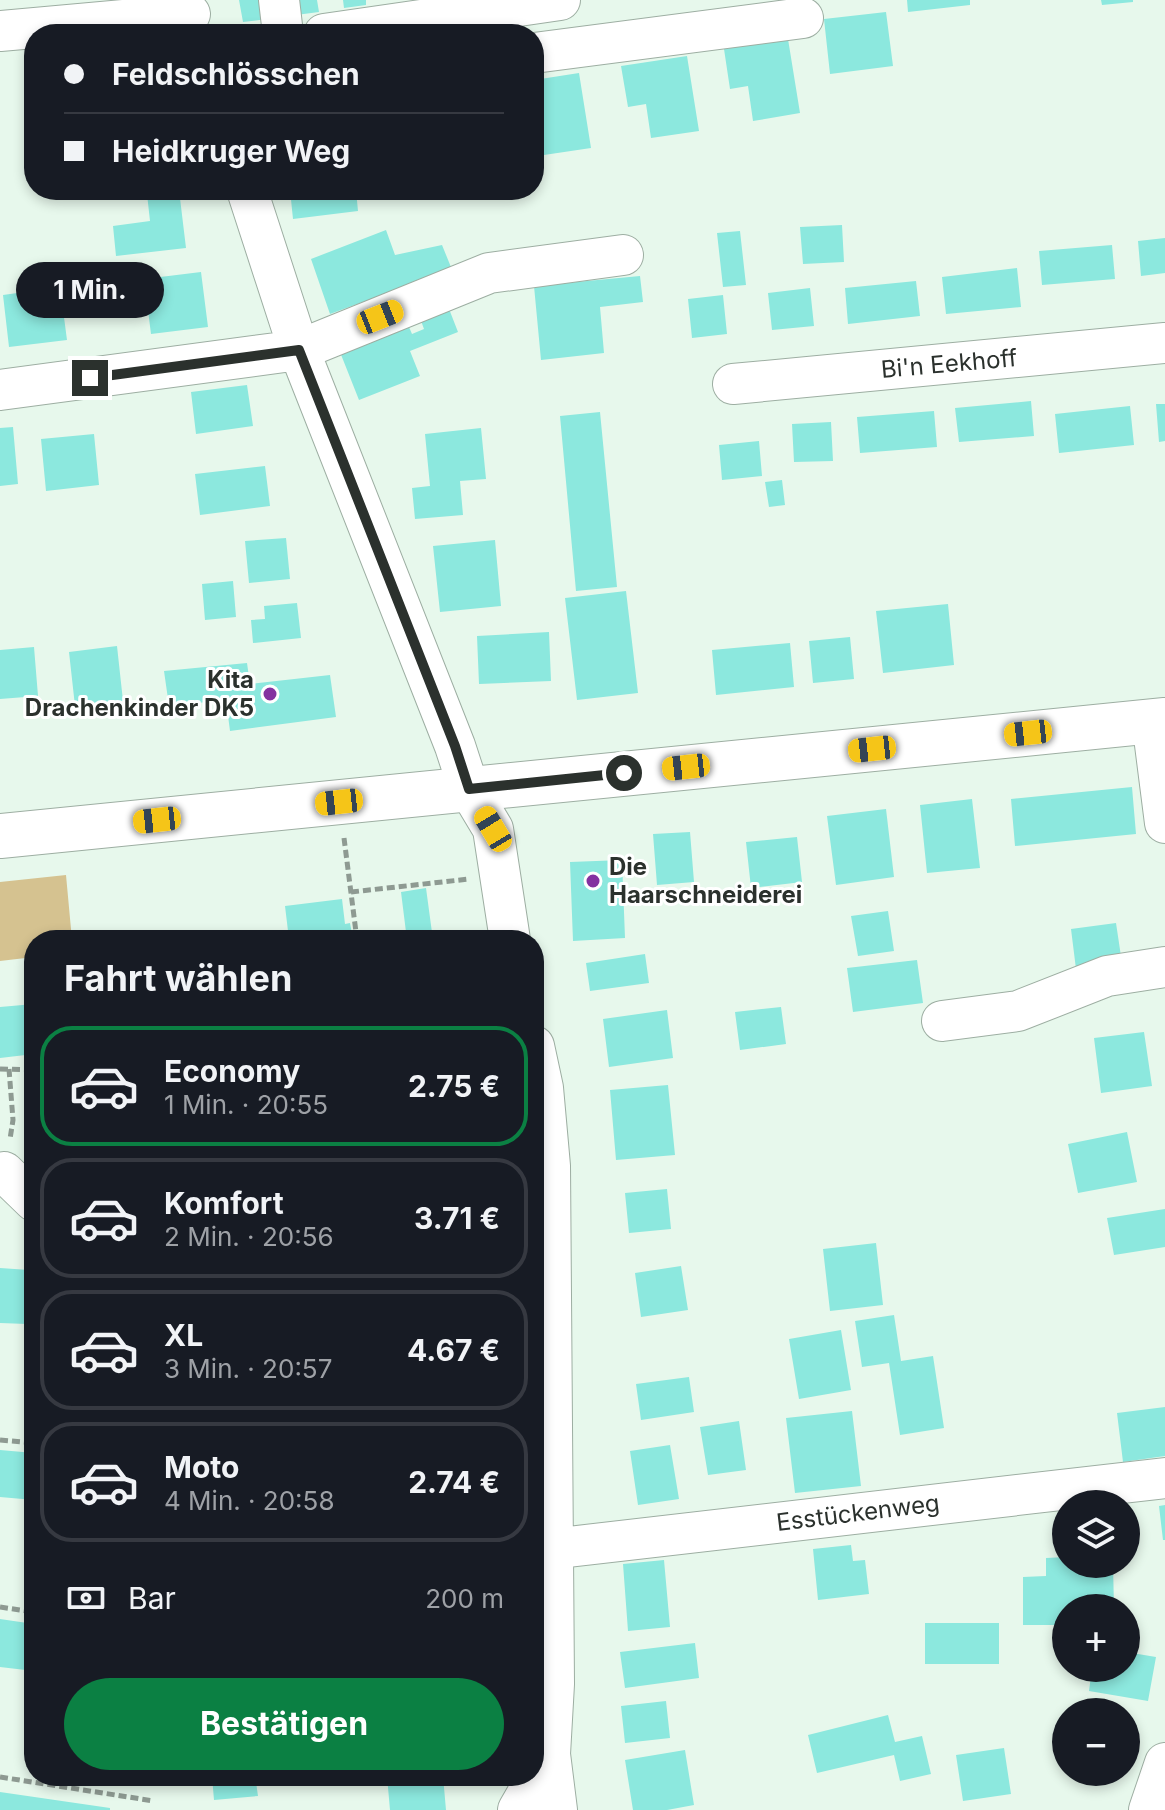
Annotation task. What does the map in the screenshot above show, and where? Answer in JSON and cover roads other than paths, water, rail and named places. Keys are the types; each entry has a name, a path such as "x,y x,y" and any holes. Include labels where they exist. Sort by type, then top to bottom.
{"main road":[{"path":"0,836 1158,720"}],"street":[{"path":"279,0 282,24"},
{"path":"353,24 384,13 560,0"},
{"path":"89,24 191,16"},
{"path":"544,52 803,18"},
{"path":"0,31 24,29"},
{"path":"250,200 299,350 455,746 469,789 493,829 508,930"},
{"path":"0,390 299,350 489,273 623,255"},
{"name":"Bi'n Eekhoff","path":"733,384 1165,343"},
{"path":"1158,720 1165,823"},
{"path":"942,1021 1018,1011 1107,976 1165,967"},
{"path":"544,1099 550,1166 554,1684 550,1754 557,1810"},
{"name":"Esstückenweg","path":"551,1549 1165,1478"},
{"path":"544,1764 550,1754"},
{"path":"1149,1810 1165,1763"},
{"path":"518,1810 532,1786"}],"place":[{"name":"Kita Drachenkinder DK5","path":"270,694"},
{"name":"Die Haarschneiderei","path":"593,881"}]}
